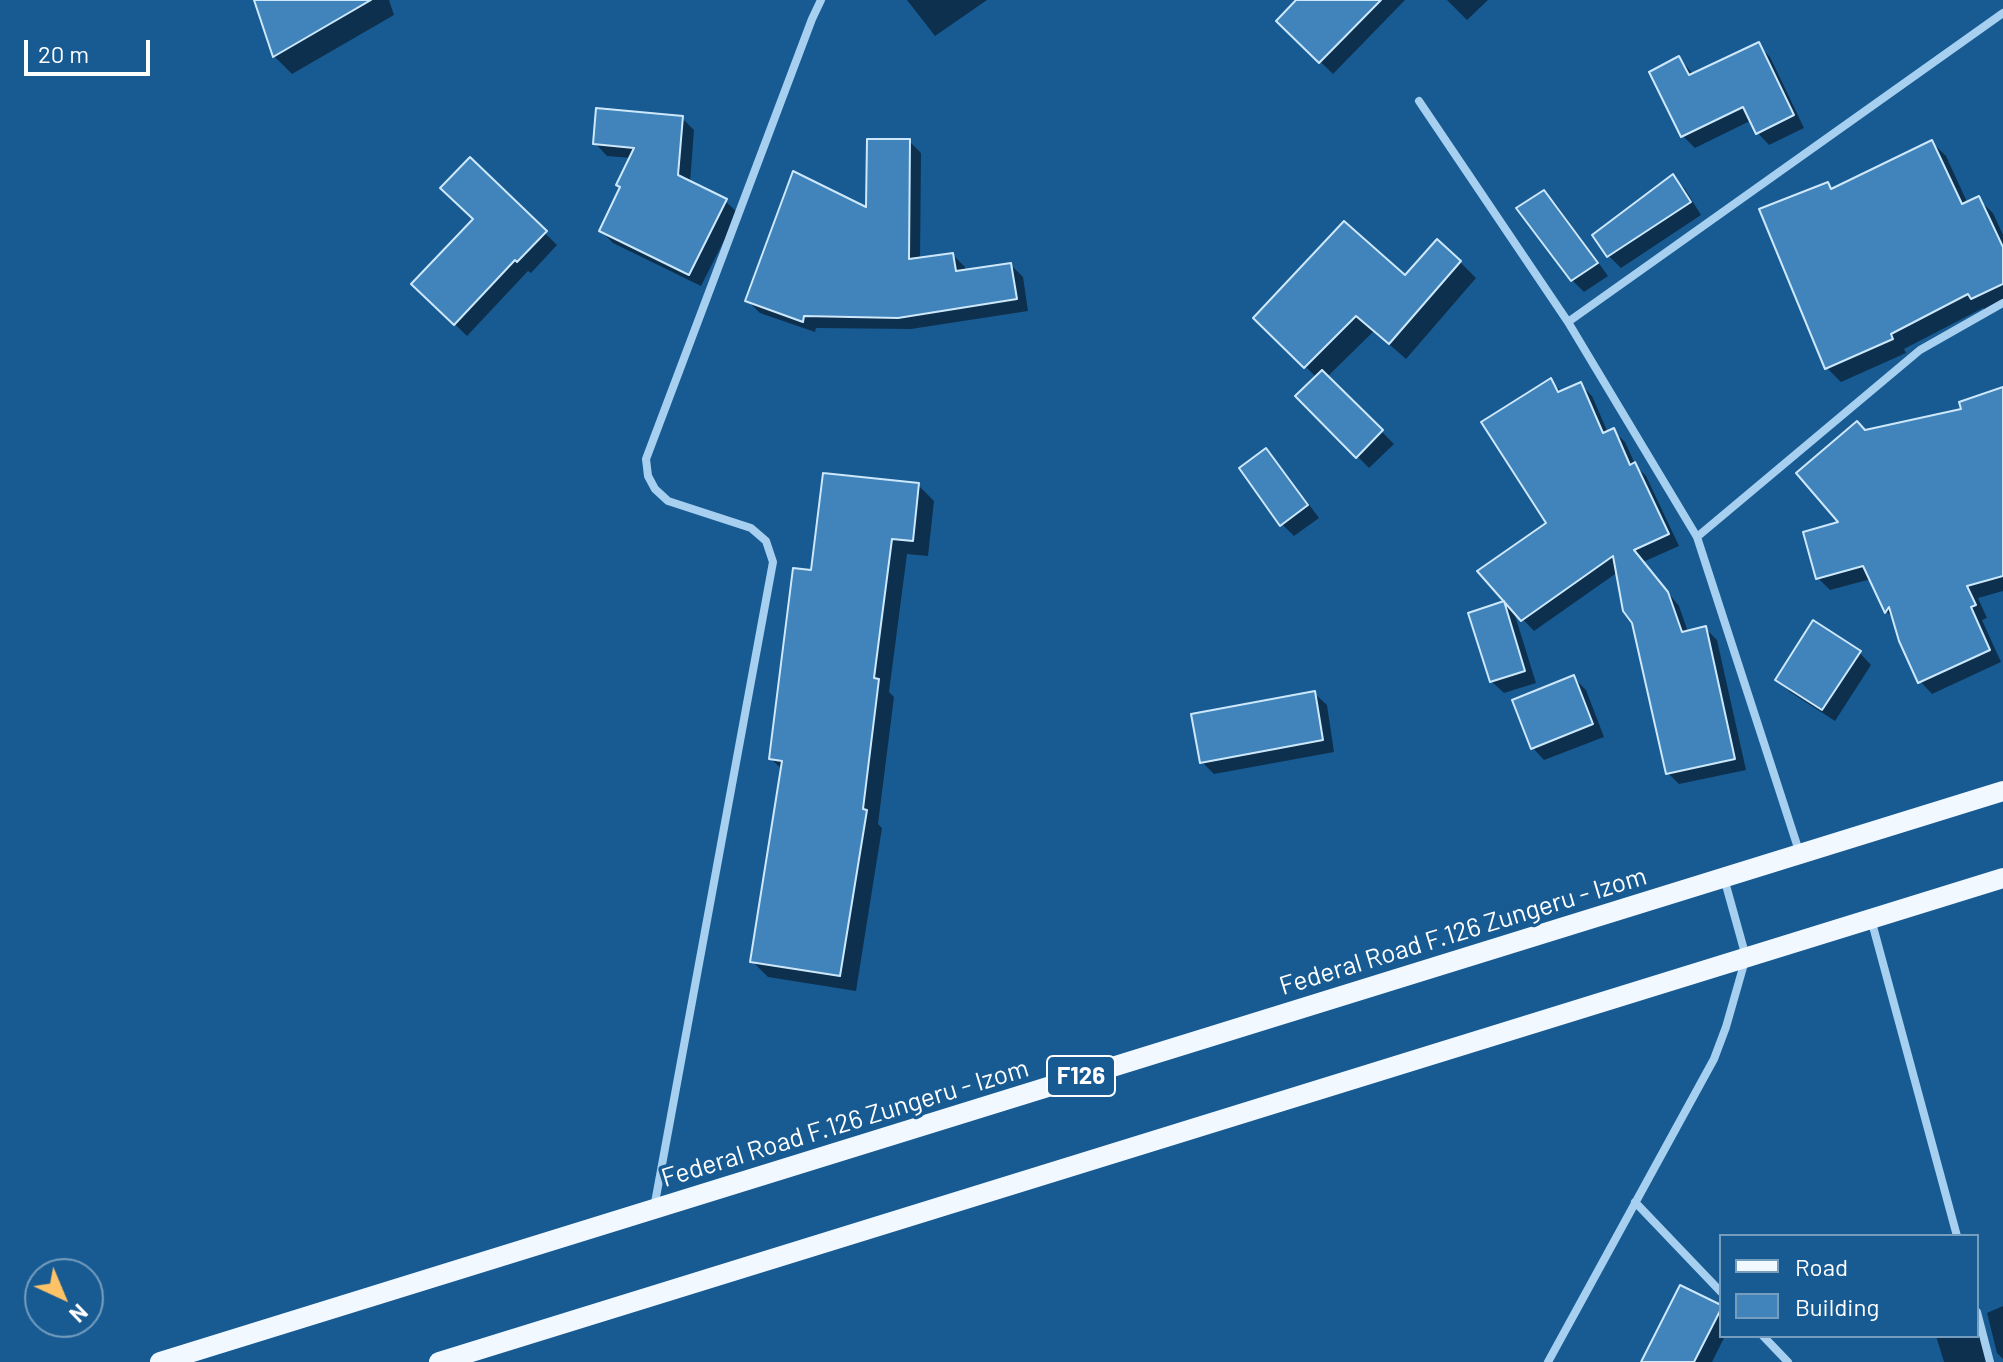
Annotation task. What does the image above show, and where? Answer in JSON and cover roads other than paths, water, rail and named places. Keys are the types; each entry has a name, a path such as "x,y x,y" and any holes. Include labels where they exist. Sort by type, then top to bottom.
{"main road":[{"name":"Federal Road F.126 Zungeru - Izom","path":"160,1362 2003,791"},
{"path":"439,1362 2003,878"}],"street":[{"path":"654,1209 773,562 766,541 751,528 668,501 655,489 648,476 646,459 821,0"},
{"path":"1568,322 2003,13"},
{"path":"1419,101 1568,322 1697,537 1799,854"},
{"path":"1697,537 1920,350 2003,303"},
{"path":"1548,1362 1714,1059 1726,1027 1746,957 1724,877"},
{"path":"1871,918 1956,1234"},
{"path":"1635,1202 1719,1290"},
{"path":"1979,1320 1990,1362"},
{"path":"1765,1338 1788,1362"}]}
